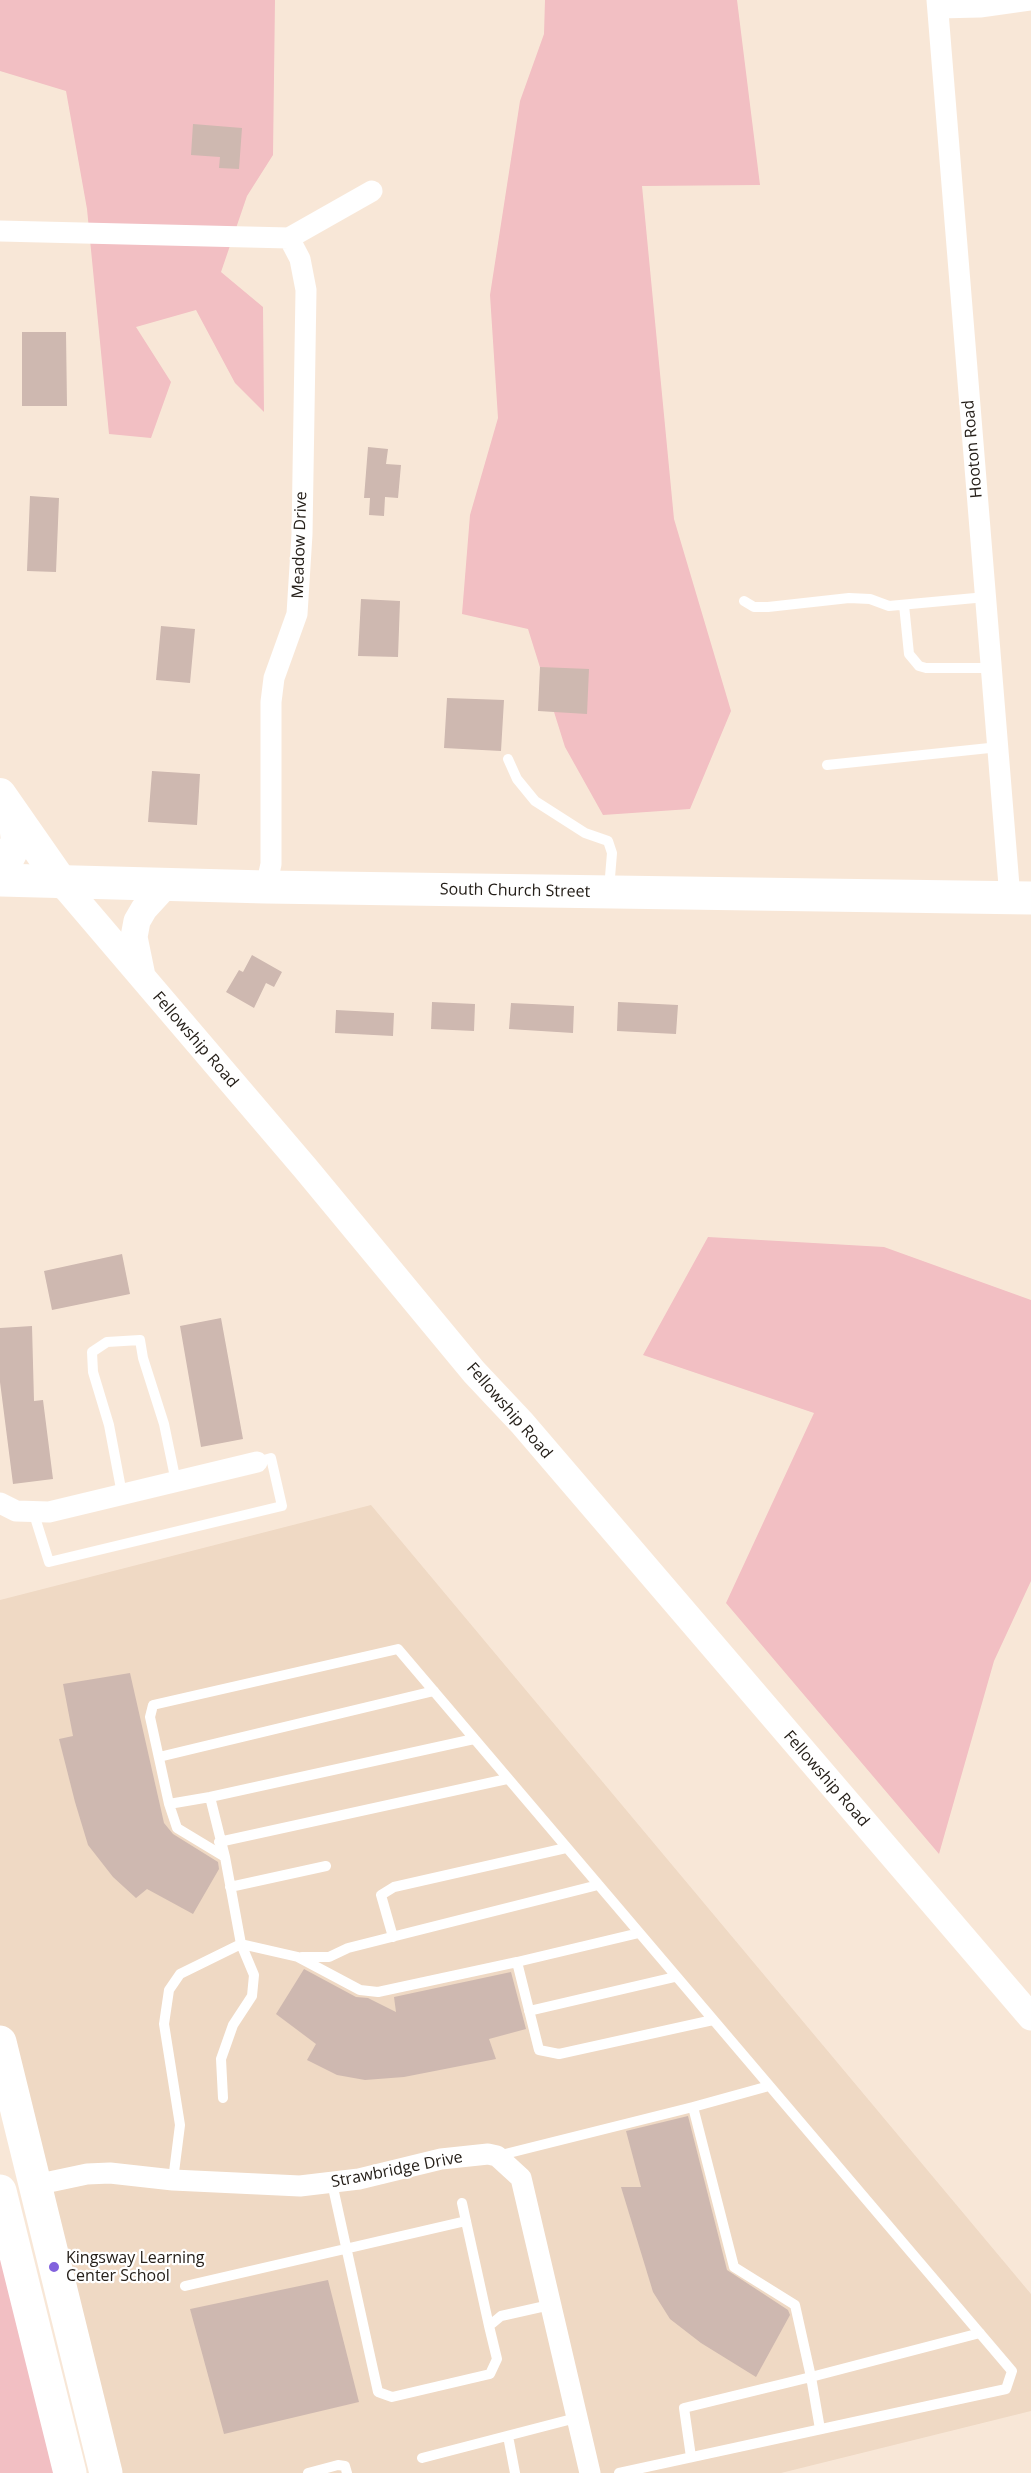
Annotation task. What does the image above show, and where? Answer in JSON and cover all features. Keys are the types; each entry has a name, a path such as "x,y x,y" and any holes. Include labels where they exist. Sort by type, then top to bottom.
{"main road":[{"path":"0,867 7,861 17,842 7,805"},
{"name":"Fellowship Road","path":"7,805 62,883"},
{"name":"South Church Street","path":"0,880 266,887 1020,898"},
{"path":"0,2043 106,2473"},
{"path":"0,2191 70,2473"}],"street":[{"path":"938,4 980,6 1031,0"},
{"name":"Hooton Road","path":"938,4 999,747 1020,898"},
{"path":"0,231 289,238 372,191"},
{"name":"Meadow Drive","path":"266,887 271,864 271,702 274,678 297,614 303,534 306,290 300,259 289,238"},
{"name":"Fellowship Road","path":"62,883 306,1169 474,1372 522,1423 1031,2017"},
{"path":"143,980 134,937 137,921 144,909 166,885"},
{"path":"0,1503 16,1511 49,1512 257,1462"},
{"name":"Strawbridge Drive","path":"35,2185 100,2173 271,2186 332,2183 441,2159 488,2154 497,2156"},
{"path":"497,2156 521,2178 590,2473"}],"lane":[{"path":"744,601 754,607 849,597 870,599 889,606 986,597"},
{"path":"904,604 909,654 919,666 926,668 992,668"},
{"path":"827,765 999,747"},
{"path":"508,759 517,779 535,801 585,833 608,841 612,853 609,892"},
{"path":"122,1494 109,1425 93,1372 92,1352 107,1341 140,1340 143,1358 164,1424 176,1482"},
{"path":"33,1511 49,1562 282,1506 271,1458 257,1462"},
{"path":"225,1857 177,1828 169,1804 150,1717 153,1705 398,1649 1012,2371 1006,2389 619,2473"},
{"path":"159,1757 434,1691"},
{"path":"169,1804 474,1739"},
{"path":"219,1842 507,1779"},
{"path":"210,1797 219,1842 225,1857 241,1944 254,1975 252,1996 233,2025 221,2059 223,2098"},
{"path":"393,1937 381,1895 394,1887 566,1848"},
{"path":"230,1887 326,1866"},
{"path":"173,2180 180,2126 164,2024 169,1990 180,1974 241,1944 298,1957 329,1957 348,1948 598,1886"},
{"path":"298,1957 360,1990 378,1992 639,1933"},
{"path":"518,1962 538,2050 559,2054 713,2020"},
{"path":"529,2011 675,1977"},
{"path":"497,2156 769,2086"},
{"path":"693,2107 734,2267 795,2305 811,2377 819,2429"},
{"path":"332,2183 378,2392 392,2397 490,2374 496,2359 462,2203"},
{"path":"185,2286 466,2221"},
{"path":"489,2326 501,2316 550,2305"},
{"path":"691,2457 684,2408 980,2333"},
{"path":"422,2458 576,2418"},
{"path":"508,2436 515,2473"},
{"path":"308,2473 338,2465 345,2466 347,2473"}],"shaded area":[{"path":"0,0 275,0 273,155 247,196 221,272 263,307 264,412 235,383 196,310 136,327 171,382 151,438 109,434 87,209 66,91 0,71"},
{"path":"545,0 737,0 760,185 642,186 674,519 731,711 690,809 603,815 565,747 528,629 462,614 470,515 498,418 490,295 520,101 544,34"},
{"path":"708,1237 884,1247 1031,1300 1031,1581 994,1661 939,1854 726,1603 814,1413 643,1355"},
{"path":"371,1505 1031,2294 1031,2411 781,2473 106,2473 0,2042 0,1600"},
{"path":"0,2191 70,2473 0,2473"}],"building":[{"path":"193,124 242,128 239,169 219,168 220,157 191,155"},
{"path":"22,332 66,332 67,406 22,406"},
{"path":"368,447 388,449 386,464 401,465 398,498 385,497 384,516 369,515 370,498 364,498"},
{"path":"30,496 59,498 56,572 27,571"},
{"path":"361,599 400,601 398,657 358,656"},
{"path":"161,626 195,629 190,683 156,680"},
{"path":"540,667 589,669 587,714 538,711"},
{"path":"447,698 504,700 501,751 444,748"},
{"path":"152,771 200,774 197,825 148,822"},
{"path":"252,955 282,972 274,987 266,983 254,1008 226,992 239,970 243,972"},
{"path":"432,1002 475,1004 474,1031 431,1029"},
{"path":"618,1002 678,1005 676,1034 617,1031"},
{"path":"511,1003 574,1006 573,1033 509,1029"},
{"path":"336,1010 394,1013 393,1036 335,1033"},
{"path":"122,1254 130,1294 52,1310 44,1271"},
{"path":"221,1318 243,1439 201,1447 180,1326"},
{"path":"32,1326 34,1401 43,1400 53,1479 13,1484 0,1382 0,1328"},
{"path":"130,1673 164,1823 173,1834 218,1862 219,1869 193,1914 147,1889 136,1898 113,1877 88,1845 75,1802 59,1739 73,1736 63,1684"},
{"path":"304,1969 356,1997 368,1998 396,2012 394,1997 511,1972 526,2029 489,2039 496,2059 404,2077 365,2080 337,2075 307,2060 316,2044 276,2014"},
{"path":"688,2116 727,2270 788,2310 790,2315 756,2377 701,2343 670,2319 653,2292 621,2187 641,2187 626,2131"},
{"path":"328,2280 359,2402 224,2434 190,2309"}],"place":[{"name":"Kingsway Learning Center School","path":"54,2267"}]}
